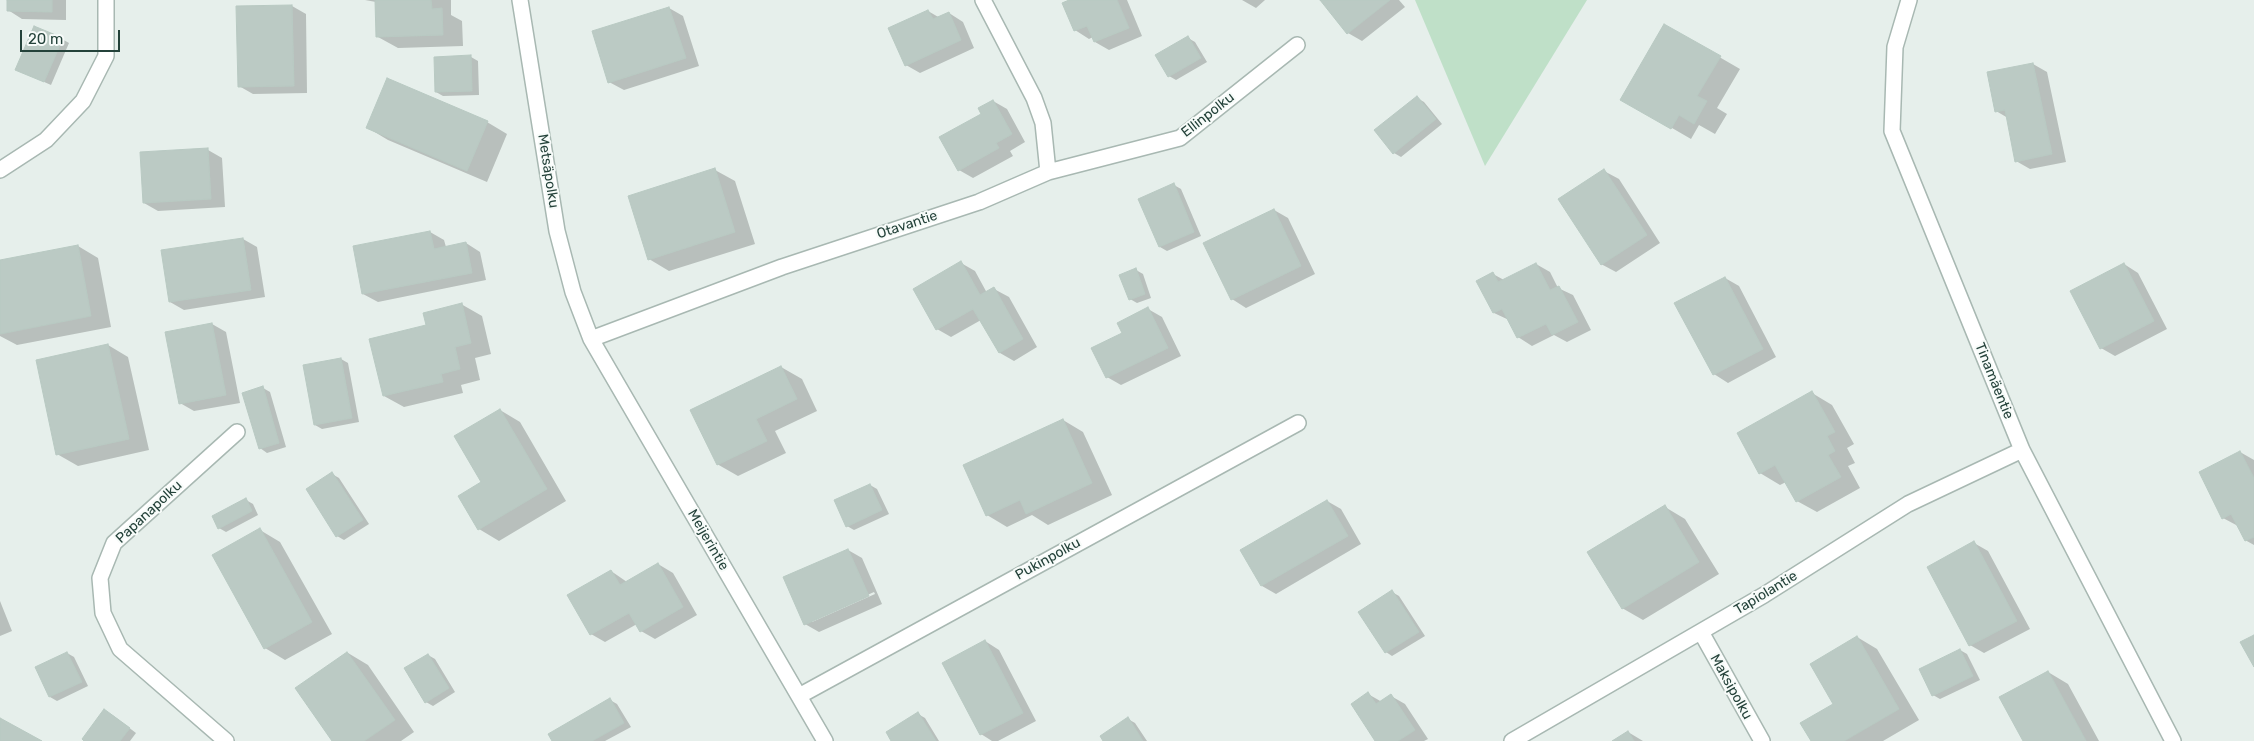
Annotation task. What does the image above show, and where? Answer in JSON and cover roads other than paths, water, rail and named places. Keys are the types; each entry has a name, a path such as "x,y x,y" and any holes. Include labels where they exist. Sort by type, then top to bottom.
{"street":[{"path":"0,170 46,140 83,101 106,56 106,0"},
{"name":"Metsäpolku","path":"520,0 557,231 574,292 591,339"},
{"path":"983,0 1034,98 1043,124 1048,172"},
{"name":"Tinamäentie","path":"1909,0 1895,47 1892,131 2022,450 2173,741"},
{"name":"Ellinpolku","path":"1048,172 1180,138 1297,45"},
{"name":"Otavantie","path":"591,339 782,267 979,202 1048,172"},
{"name":"Meijerintie","path":"591,339 825,741"},
{"name":"Pukinpolku","path":"799,696 1298,423"},
{"name":"Papanapolku","path":"226,741 120,649 103,613 100,578 114,543 237,432"},
{"name":"Tapiolantie","path":"1512,741 1764,595 1908,504 2022,450"},
{"name":"Maksipolku","path":"1700,632 1762,741"}]}
